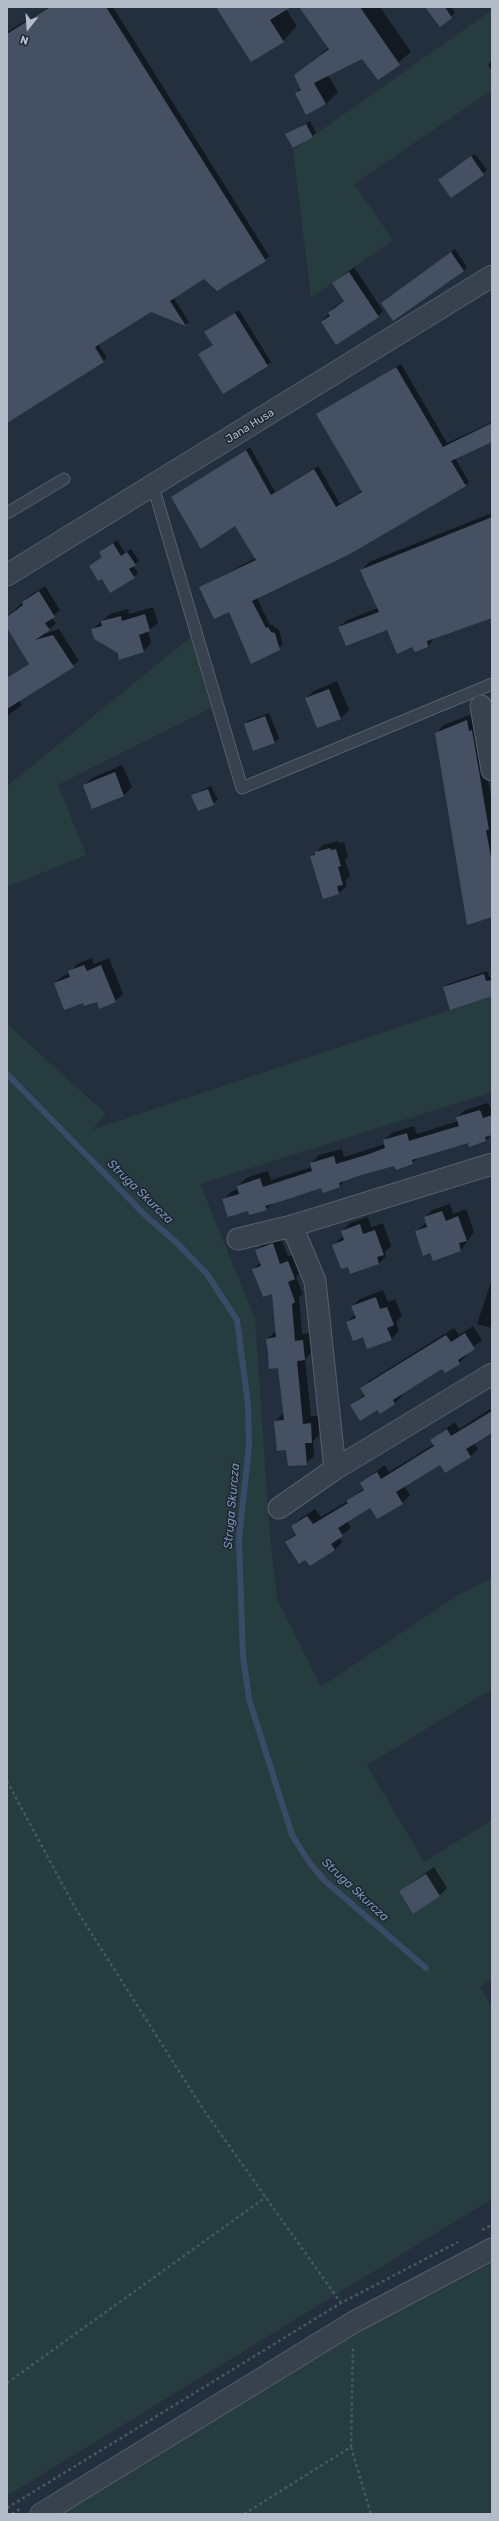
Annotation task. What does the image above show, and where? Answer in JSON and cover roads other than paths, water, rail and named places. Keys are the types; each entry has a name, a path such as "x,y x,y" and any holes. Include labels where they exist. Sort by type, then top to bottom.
{"street":[{"name":"Jana Husa","path":"7,574 153,486 492,276"},
{"path":"478,698 492,770"},
{"path":"238,1239 292,1226 492,1164"},
{"path":"292,1226 315,1281 335,1469"},
{"path":"279,1508 335,1469 492,1374"},
{"path":"41,2514 354,2322 492,2249"}],"lane":[{"path":"7,513 64,479"},
{"path":"153,486 242,788 478,698 492,684"}],"waterway":[{"name":"Struga Skurcza","path":"7,1074 147,1217 176,1242 207,1274 237,1320 248,1405 249,1446 239,1539 243,1656 249,1699 292,1835 309,1862 325,1881 426,1968"}]}
